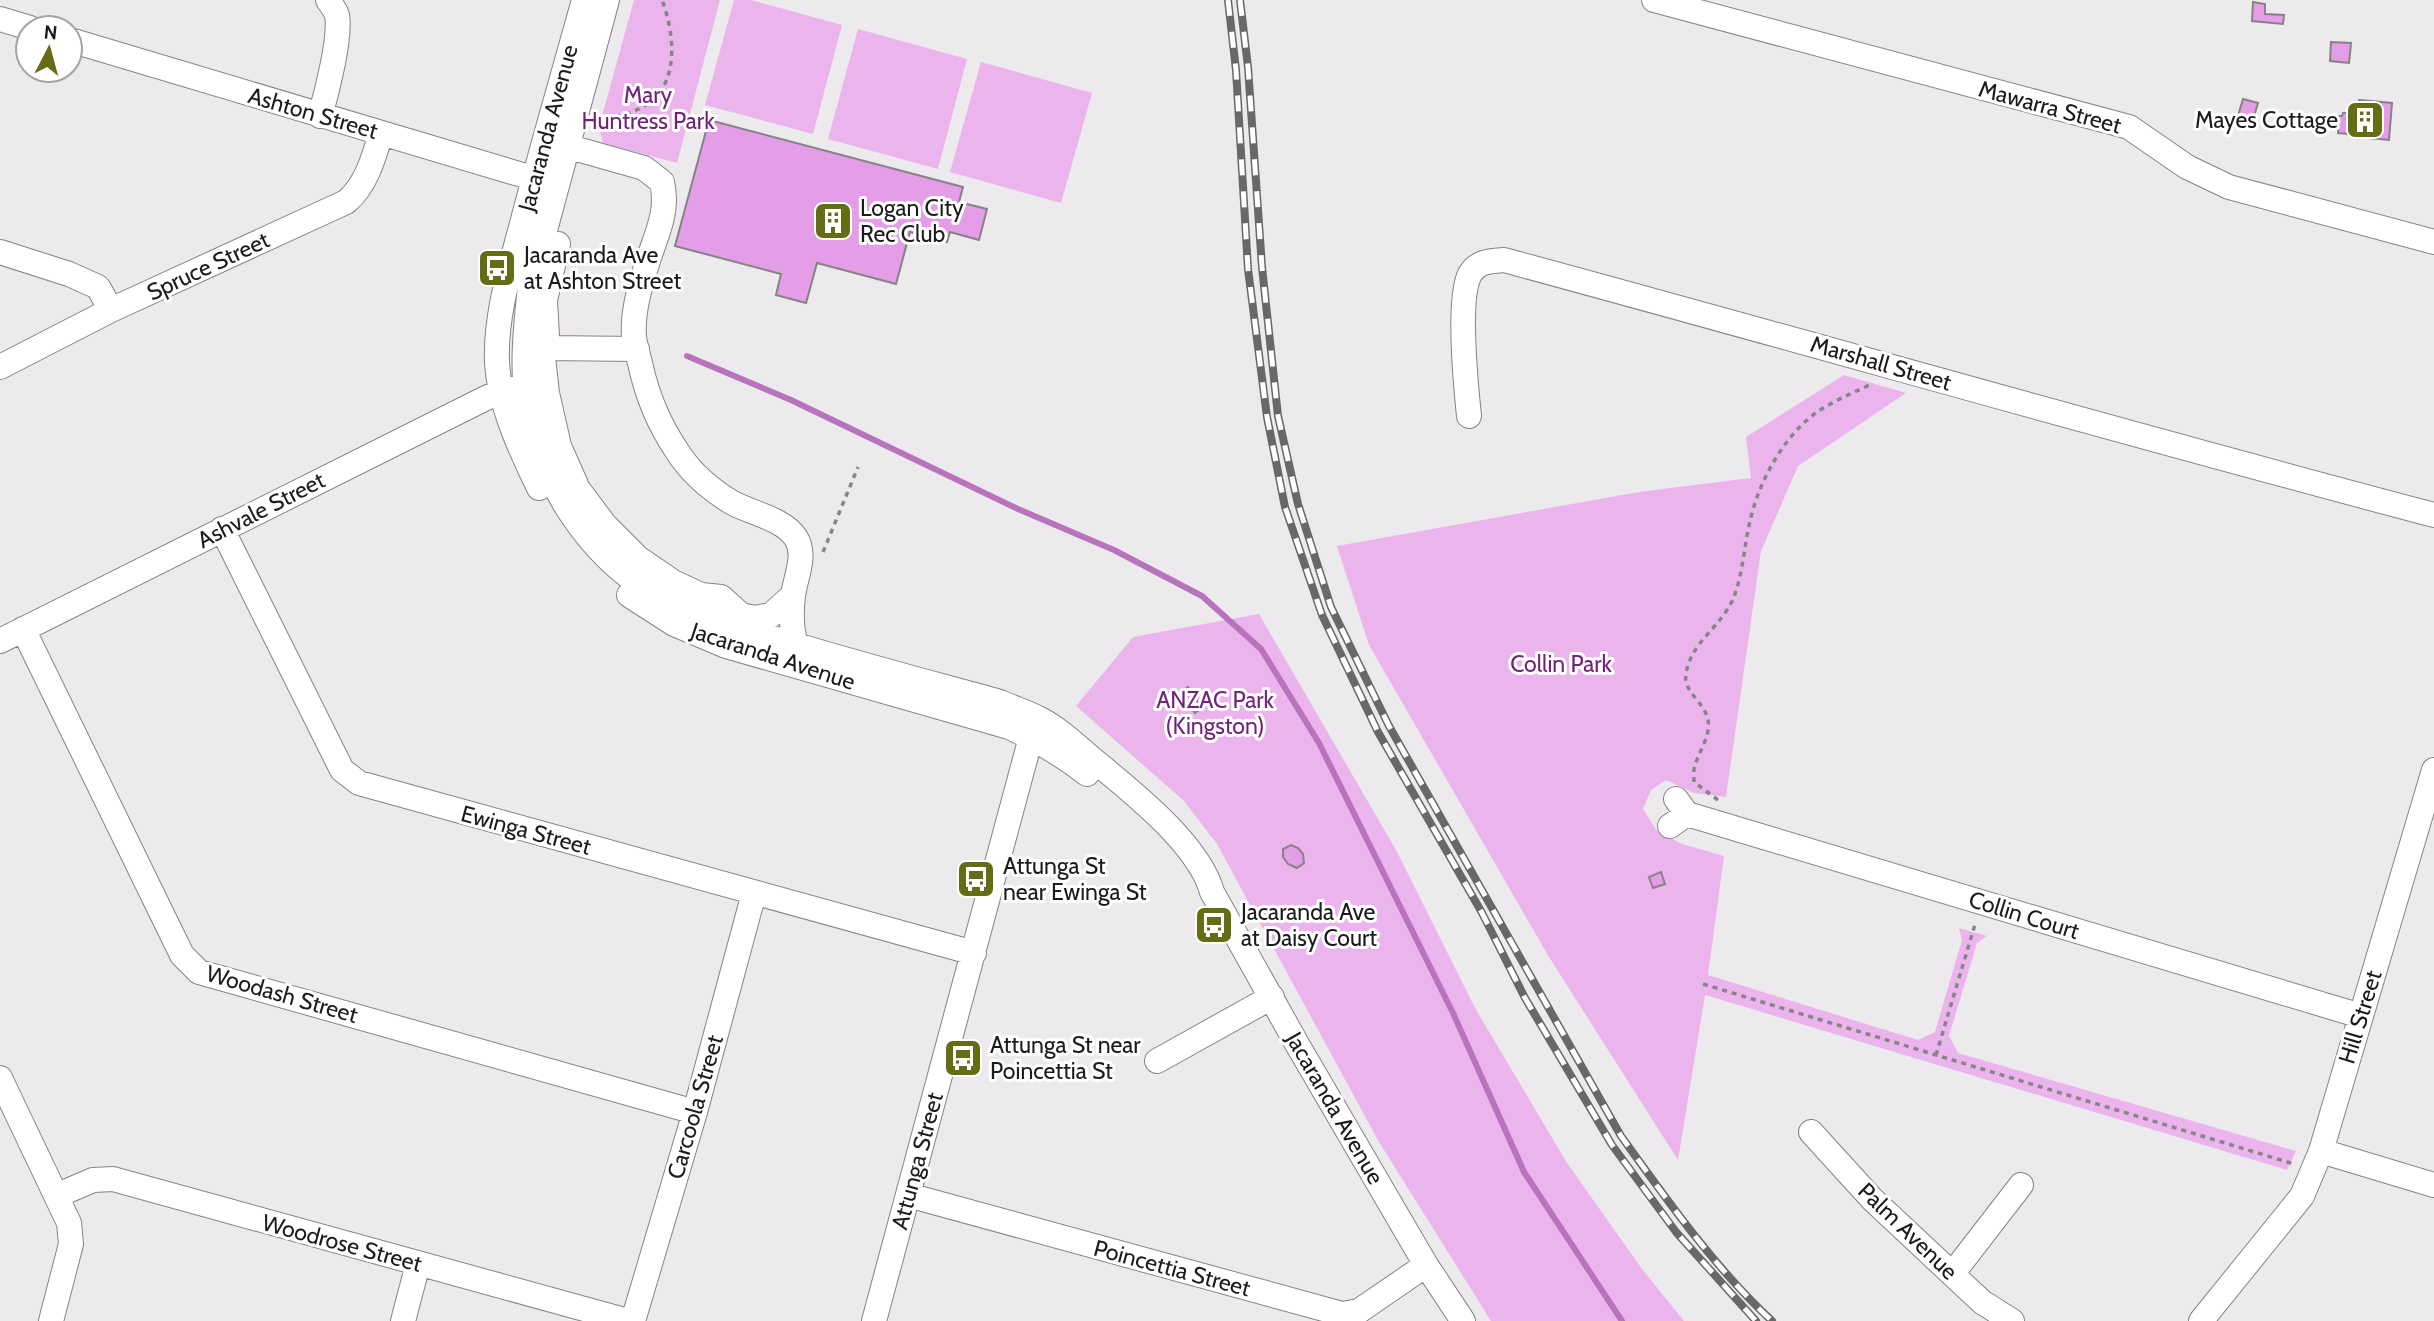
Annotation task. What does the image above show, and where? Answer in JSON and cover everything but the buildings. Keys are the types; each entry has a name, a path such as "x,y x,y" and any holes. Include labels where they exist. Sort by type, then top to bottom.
{"street":[{"path":"320,116 327,93 337,28 336,12 328,0"},
{"name":"Jacaranda Avenue","path":"556,143 584,0"},
{"name":"Jacaranda Avenue","path":"607,0 556,143 545,182 526,332 514,389 522,454 561,524 588,558 633,599 674,624 726,646 885,692 990,721 1036,728"},
{"name":"Mawarra Street","path":"1654,0 1742,11 2129,127 2187,167 2229,187 2434,242"},
{"name":"Ashton Street","path":"84,44 545,182"},
{"name":"Spruce Street","path":"0,367 111,310 346,202 355,195 363,181 374,158 381,133"},
{"path":"556,143 644,168 662,181 666,200 638,299 634,337 661,427 683,460 705,483 732,502 780,524 796,538 800,556 799,577 793,595 794,644 800,654 816,663 859,674 874,681 885,692"},
{"path":"545,182 566,196 567,210 545,300 547,337 543,358 547,393 559,446 578,489 605,525 638,558 673,582 701,595 721,597 739,621 771,615 793,595"},
{"path":"0,252 69,274 98,287 111,310"},
{"name":"Marshall Street","path":"1469,416 1464,370 1465,289 1471,272 1484,261 1504,260 1885,363 2129,434 2434,515"},
{"path":"545,348 637,349"},
{"name":"Jacaranda Avenue","path":"514,389 530,414 542,459 563,503 590,538 620,568 652,592 688,609 739,621 794,644 1000,702 1036,728 1076,745 1153,812 1183,843 1209,879 1212,892 1297,1044 1426,1265 1463,1321"},
{"name":"Ashvale Street","path":"0,641 222,529 514,389"},
{"name":"Ewinga Street","path":"222,529 342,770 359,783 974,953"},
{"name":"Woodash Street","path":"23,629 182,955 199,972 695,1112"},
{"name":"Attunga Street","path":"874,1321 1036,728"},
{"name":"Hill Street","path":"2317,1161 2434,770"},
{"name":"Collin Court","path":"1678,813 2361,1016"},
{"name":"Carcoola Street","path":"631,1321 695,1112 754,893"},
{"path":"1157,1061 1272,997"},
{"path":"0,1078 69,1223 71,1244 51,1321"},
{"name":"Palm Avenue","path":"1811,1132 1872,1199 1982,1302 2012,1321"},
{"path":"2201,1321 2302,1196 2317,1161 2434,1185"},
{"name":"Woodrose Street","path":"58,1195 93,1180 113,1180 631,1321"},
{"path":"1953,1273 2021,1185"},
{"name":"Poincettia Street","path":"908,1195 1342,1314 1359,1311 1426,1265"},
{"path":"403,1321 418,1264"}],"path":[{"path":"594,119 626,114 647,105 661,93 669,75 671,59 671,36 662,0"},
{"path":"1728,826 1732,812 1694,782 1695,767 1707,738 1708,718 1691,693 1685,678 1689,659 1723,617 1734,597 1751,518 1766,476 1794,432 1819,411 1881,380 1885,363"},
{"path":"823,552 858,467"},
{"path":"1936,1055 1981,902"},
{"path":"1703,984 1936,1055 2317,1161"}],"green space":[{"name":"Mary Huntress Park","path":"634,0 720,0 677,163 603,143 599,127"},
{"path":"734,0 751,0 842,25 813,134 705,105"},
{"path":"858,29 967,59 938,169 828,139"},
{"path":"981,62 1092,93 1061,203 950,172"},
{"name":"Collin Park","path":"1844,375 1906,393 1798,466 1761,551 1726,797 1694,793 1666,780 1651,790 1643,809 1657,831 1682,844 1724,856 1708,975 1918,1040 1935,1032 1962,940 1959,928 1987,936 1977,943 1949,1036 1958,1053 2296,1151 2287,1170 1705,995 1678,1160 1549,957 1369,645 1337,546 1639,492 1751,478 1746,437"},
{"name":"ANZAC Park (Kingston)","path":"1259,614 1396,850 1475,1008 1567,1163 1642,1269 1684,1321 1491,1321 1379,1142 1217,844 1184,801 1076,706 1133,637"}],"waterway":[{"path":"687,356 791,400 1018,509 1114,550 1202,596 1261,649 1319,743 1453,1013 1524,1172 1622,1321"}],"railway":[{"path":"1228,0 1236,70 1248,269 1267,417 1285,507 1322,615 1378,732 1481,911 1525,998 1612,1145 1676,1232 1756,1321"},
{"path":"1240,0 1248,67 1262,267 1278,416 1298,504 1331,607 1389,726 1621,1136 1711,1256 1772,1321"}],"place":[{"name":"Mayes Cottage","path":"2365,120"},
{"name":"Logan City Rec Club","path":"833,221"},
{"name":"Jacaranda Ave at Ashton Street","path":"497,268"},
{"name":"Attunga St near Ewinga St","path":"976,879"},
{"name":"Jacaranda Ave at Daisy Court","path":"1214,925"},
{"name":"Attunga St near Poincettia St","path":"963,1058"}]}
